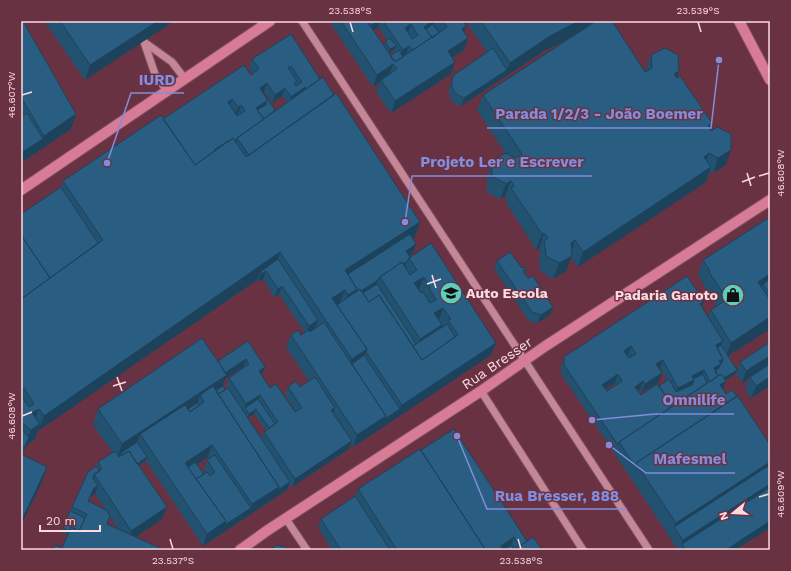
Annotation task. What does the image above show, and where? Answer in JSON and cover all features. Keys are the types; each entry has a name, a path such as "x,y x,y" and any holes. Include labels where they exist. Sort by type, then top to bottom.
{"main road":[{"path":"21,190 270,21"},
{"path":"739,21 770,80"},
{"name":"Rua Bresser","path":"240,550 524,361 770,200"}],"street":[{"path":"302,21 649,550"},
{"path":"167,91 155,74 144,42 172,62 185,79"},
{"path":"481,391 583,550"},
{"path":"286,519 307,550"}],"building":[{"path":"21,21 23,21 76,114 44,136 21,97"},
{"path":"60,21 158,21 90,65"},
{"path":"341,21 367,21 395,62 447,27 443,21 463,21 466,26 462,29 468,38 448,51 455,62 395,101 381,80 397,69 393,64 377,75"},
{"path":"367,21 378,21 370,26"},
{"path":"383,21 433,21 424,27 432,37 413,50 409,46 403,50","holes":["411,24 418,35 412,39 405,28"]},
{"path":"481,21 579,21 550,36 510,63"},
{"path":"596,21 612,21 645,72 652,68 651,55 665,48 678,55 679,71 674,74 677,78 680,76 712,123 708,126 711,131 717,127 731,134 731,150 718,158 709,153 704,157 711,167 583,252 575,240 571,243 572,256 559,263 546,256 544,241 548,238 544,233 542,234 511,188 514,186 511,181 506,184 492,176 492,161 505,153 516,158 522,154 483,95"},
{"path":"433,24 439,33 432,38 426,29"},
{"path":"291,34 320,79 291,97 285,88 275,95 267,83 260,88 268,100 256,108 264,119 237,138 236,141 233,138 214,150 215,151 195,165 163,119 244,65 251,75 259,69 252,59","holes":["291,66 302,82 296,86 294,83 297,81 288,68","232,99 238,107 241,105 245,111 237,116 228,102"]},
{"path":"390,38 396,46 390,49 385,42"},
{"path":"493,48 507,70 464,98 454,92 452,79 454,75"},
{"path":"399,50 403,57 395,62 390,56"},
{"path":"323,77 334,95 249,155 237,138"},
{"path":"262,90 275,110 264,119 257,110 267,104 265,102 268,100"},
{"path":"336,93 420,222 345,270 357,289 348,295 345,290 332,298 367,349 352,359 280,252 44,416 39,409 32,413 40,424 31,430 21,422 21,396 29,407 34,404 24,388 21,390 21,299 103,240 63,181 161,115 195,165 233,138 246,157"},
{"path":"27,113 43,139 21,153 21,117"},
{"path":"61,187 98,243 50,278 21,235 21,214"},
{"name":"Padaria Garoto","path":"770,217 770,274 758,282 770,300 770,317 731,343 711,310 727,299 703,260"},
{"path":"410,234 416,244 406,251 410,257 407,261 403,264 402,262 361,291 360,289 356,292 357,289 348,274"},
{"path":"21,235 50,278 21,299"},
{"path":"431,243 496,343 402,405 366,352 367,349 337,305 360,289 369,302 379,295 422,360 458,335 448,320 451,319 443,308 434,313 442,325 420,339 380,277 402,262 410,275 417,270 409,258","holes":["424,277 430,287 429,288 436,300 430,303 423,292 421,293 414,283"]},
{"path":"510,252 522,268 524,267 526,270 523,271 528,278 533,276 553,307 541,315 532,312 497,261"},
{"path":"278,259 318,320 309,326 282,286 278,289 266,271 261,274 260,272"},
{"path":"687,276 704,301 700,304 723,341 716,345 723,359 719,361 721,364 714,368 718,376 710,382 704,370 692,376 694,380 678,388 663,360 656,364 662,373 645,384 643,381 635,387 641,395 657,384 674,405 619,442 618,445 564,365 564,357","holes":["631,346 636,354 629,358 624,351","618,374 622,381 607,391 602,385"]},
{"path":"770,279 770,294 763,284"},
{"path":"377,284 416,344 413,346 379,295 369,302 363,293"},
{"path":"324,322 386,416 357,435 291,335 298,330 301,335 309,330 310,332"},
{"path":"447,324 455,337 422,360 413,346"},
{"path":"202,338 227,375 122,444 98,409"},
{"path":"248,341 265,367 259,371 270,388 276,384 295,412 302,408 288,387 296,381 300,387 315,377 335,408 331,410 352,441 295,479 264,432 278,422 260,395 246,404 229,378 249,364 246,359 225,373 218,361"},
{"path":"770,342 770,356 746,371 740,362"},
{"path":"721,345 737,370 724,378 721,374 718,376 715,371 719,368 723,359 717,348"},
{"path":"364,355 400,409 385,419 386,416 352,364"},
{"path":"770,364 770,377 756,386 750,377"},
{"path":"703,374 707,383 674,405 659,386 669,379 676,392 692,385 693,379"},
{"path":"721,374 726,381 720,385 726,394 732,390 737,396 636,463 635,466 619,442"},
{"path":"213,386 279,487 252,504 212,445 185,463 226,521 207,534 140,434 185,405 190,412 204,402 200,395"},
{"path":"223,386 225,390 218,394 216,390"},
{"path":"228,388 290,482 278,490 279,487 218,394"},
{"path":"738,396 770,445 770,462 676,523 636,463"},
{"path":"258,399 275,424 269,428 256,409 249,414 245,408"},
{"path":"197,403 199,405 190,412 188,409"},
{"path":"454,429 527,541 520,546 514,537 501,546 502,548 498,550 485,550 421,450"},
{"path":"21,430 29,437 24,448 21,447"},
{"path":"137,442 147,457 137,464 129,451 123,455 121,453"},
{"path":"420,449 485,549 484,550 397,550 358,489"},
{"path":"115,451 119,457 129,451 167,507 131,531 94,474 102,469 98,462"},
{"path":"21,454 47,467 21,522"},
{"path":"215,455 251,508 225,525 226,521 196,479 207,472 210,476 215,472 207,460"},
{"path":"195,462 204,474 196,479 188,467"},
{"path":"96,466 100,471 94,474 93,478 98,486 94,488 88,501 106,510 110,516 107,524 162,550 52,550 55,545 62,548 71,527 79,531 87,514 72,507 88,472"},
{"path":"768,466 770,470 770,484 683,540 674,527"},
{"path":"769,488 770,521 726,550 686,550 682,544"},
{"path":"355,496 390,550 341,550 321,519"},
{"path":"70,511 85,518 79,531 71,527 70,531 63,528"},
{"path":"533,537 542,550 514,550"},
{"path":"277,545 285,547 287,550 270,550"},
{"path":"511,545 514,550 504,550"}],"place":[{"name":"Parada 1/2/3 - João Boemer","path":"719,60"},
{"name":"IURD","path":"107,163"},
{"name":"Projeto Ler e Escrever","path":"405,222"},
{"name":"Auto Escola","path":"451,293"},
{"name":"Padaria Garoto","path":"733,295"},
{"name":"Omnilife","path":"592,420"},
{"name":"Rua Bresser, 888","path":"457,436"},
{"name":"Mafesmel","path":"609,445"}]}
